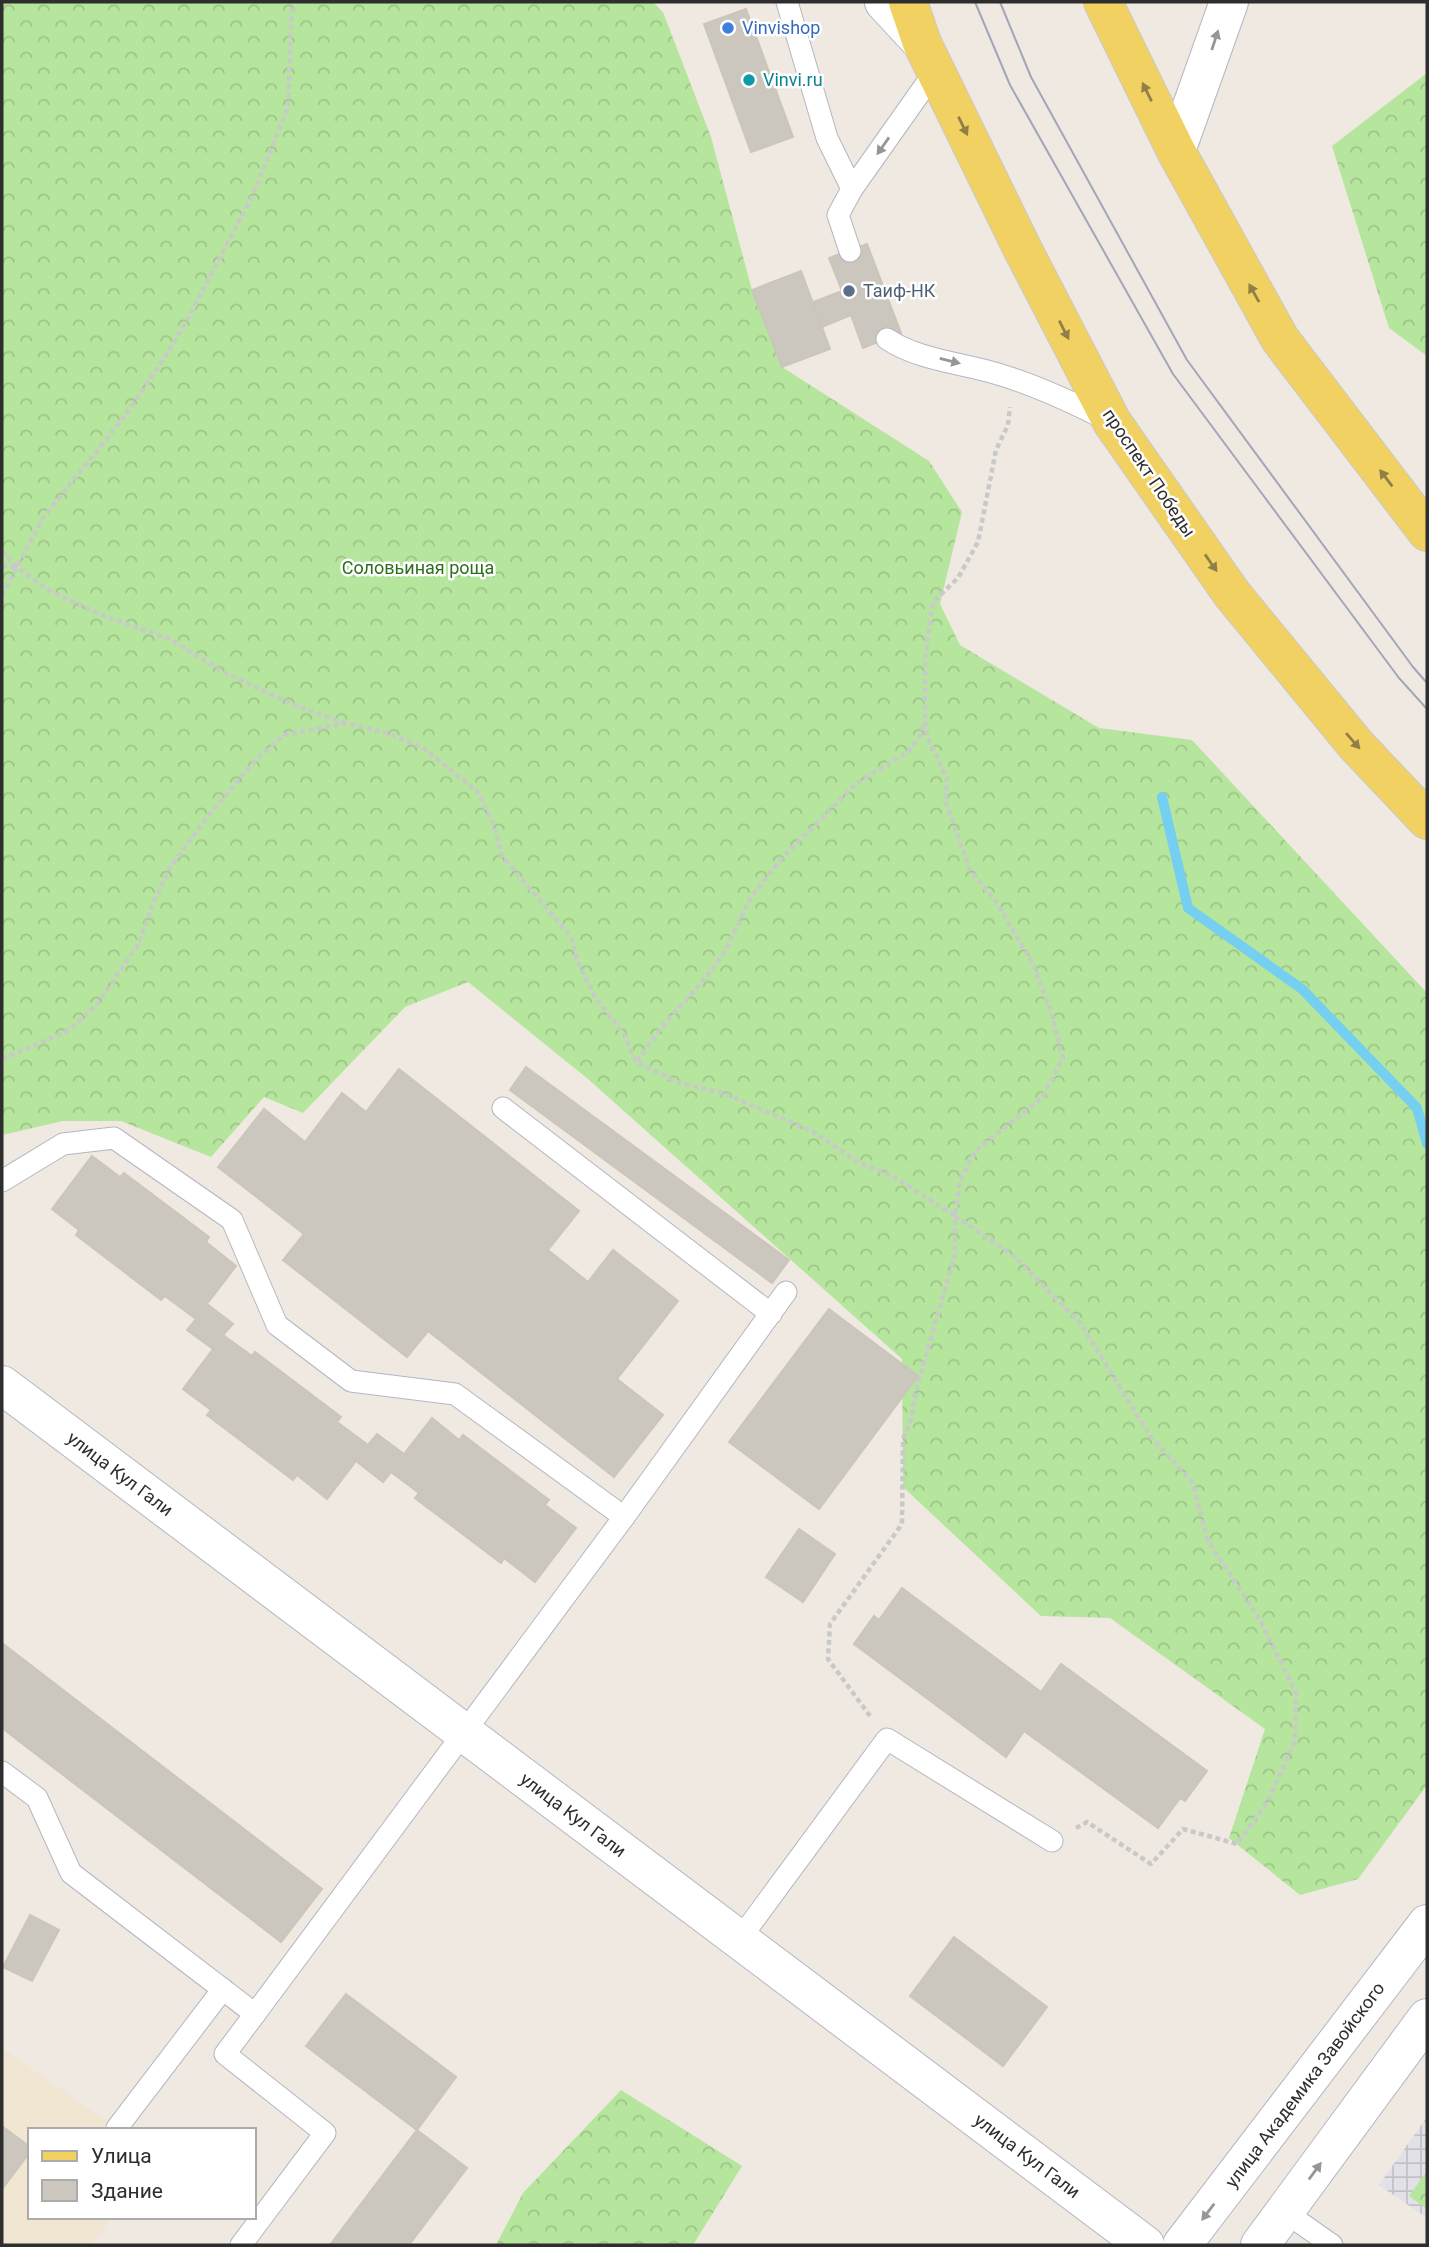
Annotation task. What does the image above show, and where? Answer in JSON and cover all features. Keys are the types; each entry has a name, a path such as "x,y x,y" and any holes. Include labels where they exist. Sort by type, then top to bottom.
{"main road":[{"name":"проспект Победы","path":"908,2 929,56 1021,248 1112,422 1232,594 1356,745 1427,820"},
{"path":"1103,2 1176,151 1280,339 1427,532"}],"street":[{"path":"884,2 929,56"},
{"path":"1176,151 1229,2"},
{"name":"улица Кул Гали","path":"2,1385 1145,2245"},
{"name":"улица Академика Завойского","path":"1182,2245 1427,1924"},
{"path":"1260,2245 1427,2018"}],"lane":[{"path":"787,2 827,138 852,189"},
{"path":"849,251 838,215 929,56"},
{"path":"887,339 902,349 1000,374 1047,390 1112,422"},
{"path":"503,1108 771,1314"},
{"path":"2,1181 63,1144 114,1138 232,1220 277,1325 351,1381 455,1394 624,1517"},
{"path":"242,2245 325,2133 225,2054 624,1517 786,1292"},
{"path":"739,1940 887,1739 1052,1840"},
{"path":"2,1772 37,1798 71,1873 255,2014"},
{"path":"117,2128 222,1989"},
{"path":"1285,2212 1332,2245"}],"path":[{"path":"2,595 43,518 124,417 159,366 184,326 253,195 288,107 292,2"},
{"path":"887,1739 828,1659 830,1624 902,1524 903,1439 911,1420 917,1387 955,1254 955,1216 960,1180 976,1150 1042,1098 1063,1058 1051,1011 1033,964 995,900 970,870 946,803 947,778 927,737 925,720 925,657 933,602 958,578 978,542 996,450 1008,425 1011,396"},
{"path":"2,551 17,567 50,591 104,616 170,639 223,672 294,705 346,723 387,733 422,747 478,792 494,826 502,856 571,937 577,961 592,990 624,1034 636,1062 677,1082 723,1093 814,1132 859,1163 891,1175 1015,1257 1081,1324 1150,1436 1192,1482 1208,1541 1260,1620 1296,1693 1295,1741 1268,1801 1237,1844 1183,1829 1151,1864 1087,1822 1052,1840"},
{"path":"2,565 17,567"},
{"path":"636,1062 664,1024 703,981 723,953 751,897 783,857 857,783 909,751 919,737 925,720"},
{"path":"2,1059 70,1030 97,1004 138,945 154,901 170,869 208,816 254,762 284,735 346,723"}],"shaded area":[{"path":"2,2048 116,2128 28,2128 28,2219 111,2219 91,2245 2,2245"},
{"path":"1427,2117 1427,2218 1379,2185"}],"green space":[{"name":"Соловьиная роща","path":"2,2 653,2 663,12 711,137 752,290 782,367 929,461 962,512 940,604 960,645 1099,728 1192,740 1427,993 1427,1785 1358,1879 1300,1895 1229,1838 1265,1729 1110,1618 1041,1616 903,1487 902,1359 588,1079 468,982 405,1007 303,1113 264,1097 211,1157 121,1121 63,1121 2,1135"},
{"path":"1427,73 1427,356 1389,328 1332,146"},
{"path":"621,2090 742,2166 693,2245 496,2245 523,2193"},
{"path":"1427,2171 1427,2209 1409,2196"}],"building":[{"name":"Vinvi.ru","path":"746,9 793,137 751,152 704,24"},
{"path":"867,244 901,333 863,348 851,315 822,327 813,302 842,291 829,258"},
{"path":"801,271 830,349 782,367 752,290"},
{"path":"526,1067 789,1260 772,1283 510,1090"},
{"path":"399,1069 579,1211 548,1250 588,1282 613,1250 678,1301 617,1379 663,1415 614,1477 428,1331 407,1357 283,1260 304,1234 218,1167 264,1109 305,1142 342,1093 366,1112"},
{"path":"92,1156 120,1177 124,1173 209,1237 206,1242 236,1266 207,1304 233,1324 223,1335 252,1356 255,1352 341,1417 337,1422 368,1445 377,1434 404,1454 432,1418 459,1440 463,1435 549,1500 545,1505 576,1528 535,1582 504,1558 501,1563 415,1498 419,1493 391,1472 383,1482 356,1461 327,1499 297,1475 293,1480 207,1415 211,1410 183,1389 213,1349 187,1330 196,1319 165,1296 161,1300 76,1235 79,1230 52,1209"},
{"path":"829,1309 918,1376 819,1509 729,1442"},
{"path":"799,1529 835,1554 803,1602 766,1577"},
{"path":"902,1588 1041,1692 1061,1664 1207,1771 1185,1801 1180,1798 1158,1828 1024,1731 1006,1757 854,1644 874,1616 879,1620"},
{"path":"2,1643 322,1889 281,1942 2,1728"},
{"path":"30,1915 59,1930 32,1981 3,1967"},
{"path":"954,1937 1047,2007 1003,2066 910,1996"},
{"path":"346,1994 456,2077 417,2130 306,2046"},
{"path":"2,2126 28,2146 28,2155 2,2189"},
{"path":"417,2130 467,2168 409,2245 330,2245"}],"waterway":[{"path":"1162,797 1188,908 1302,989 1417,1108 1427,1144"}],"tram line":[{"path":"975,2 1010,85 1173,374 1399,678 1427,709"},
{"path":"1000,2 1031,77 1187,360 1427,683"}],"place":[{"name":"Vinvishop","path":"728,28"},
{"name":"Vinvi.ru","path":"749,80"},
{"name":"Таиф-НК","path":"849,291"}]}
